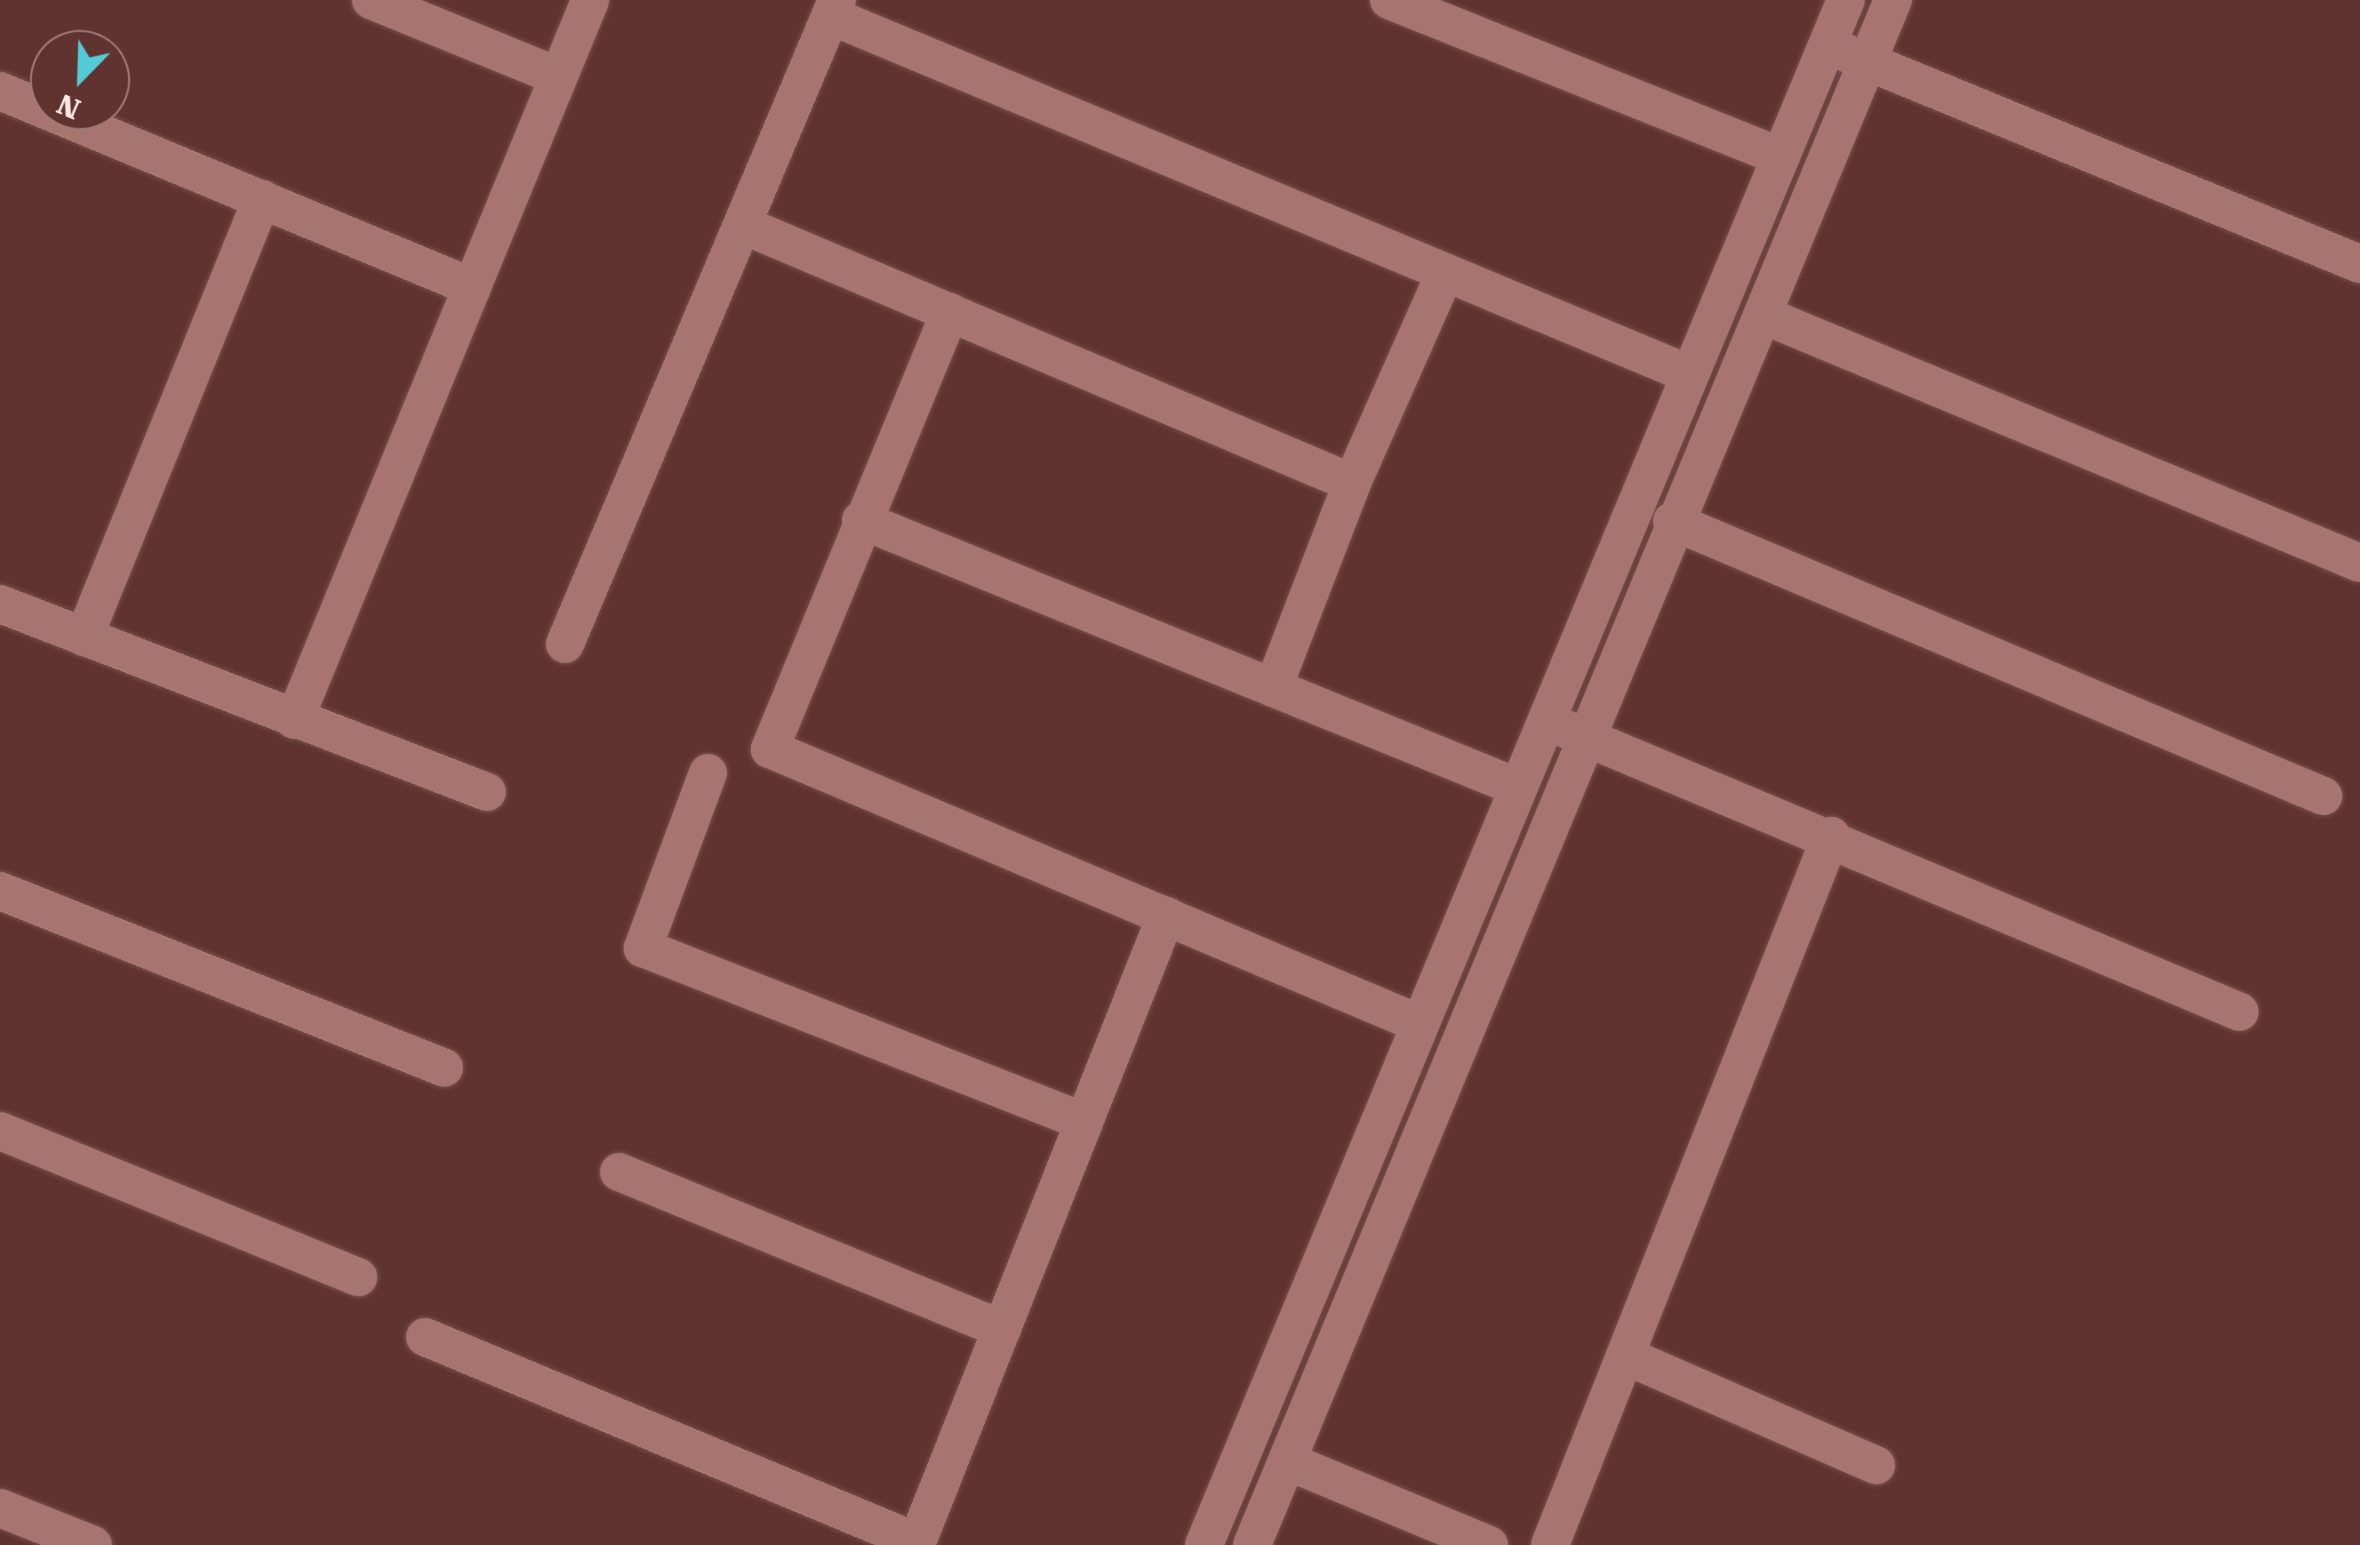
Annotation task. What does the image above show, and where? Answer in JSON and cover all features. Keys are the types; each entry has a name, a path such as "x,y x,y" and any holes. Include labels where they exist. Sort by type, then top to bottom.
{"street":[{"path":"371,0 557,76"},
{"path":"294,720 590,0"},
{"path":"1389,0 1781,158"},
{"path":"1204,1545 1846,0"},
{"path":"1252,1545 1672,521 1763,315 1893,0"},
{"path":"565,644 834,8 1444,275 1689,374"},
{"path":"1828,45 2360,264"},
{"path":"0,91 472,288"},
{"path":"84,637 262,199"},
{"path":"744,224 1352,483"},
{"path":"1274,688 1352,483 1444,275"},
{"path":"950,312 861,520 770,749 1420,1024"},
{"path":"1763,315 2360,563"},
{"path":"861,520 1517,786"},
{"path":"1672,521 2323,796"},
{"path":"0,604 486,792"},
{"path":"1546,720 1830,836 2240,1012"},
{"path":"708,773 643,948 1084,1122"},
{"path":"1550,1545 1830,836"},
{"path":"0,891 444,1068"},
{"path":"425,1337 921,1543 1166,916"},
{"path":"0,1131 358,1276"},
{"path":"619,1172 1002,1330"},
{"path":"1626,1356 1876,1465"},
{"path":"1286,1461 1489,1545"},
{"path":"0,1508 94,1545"}]}
